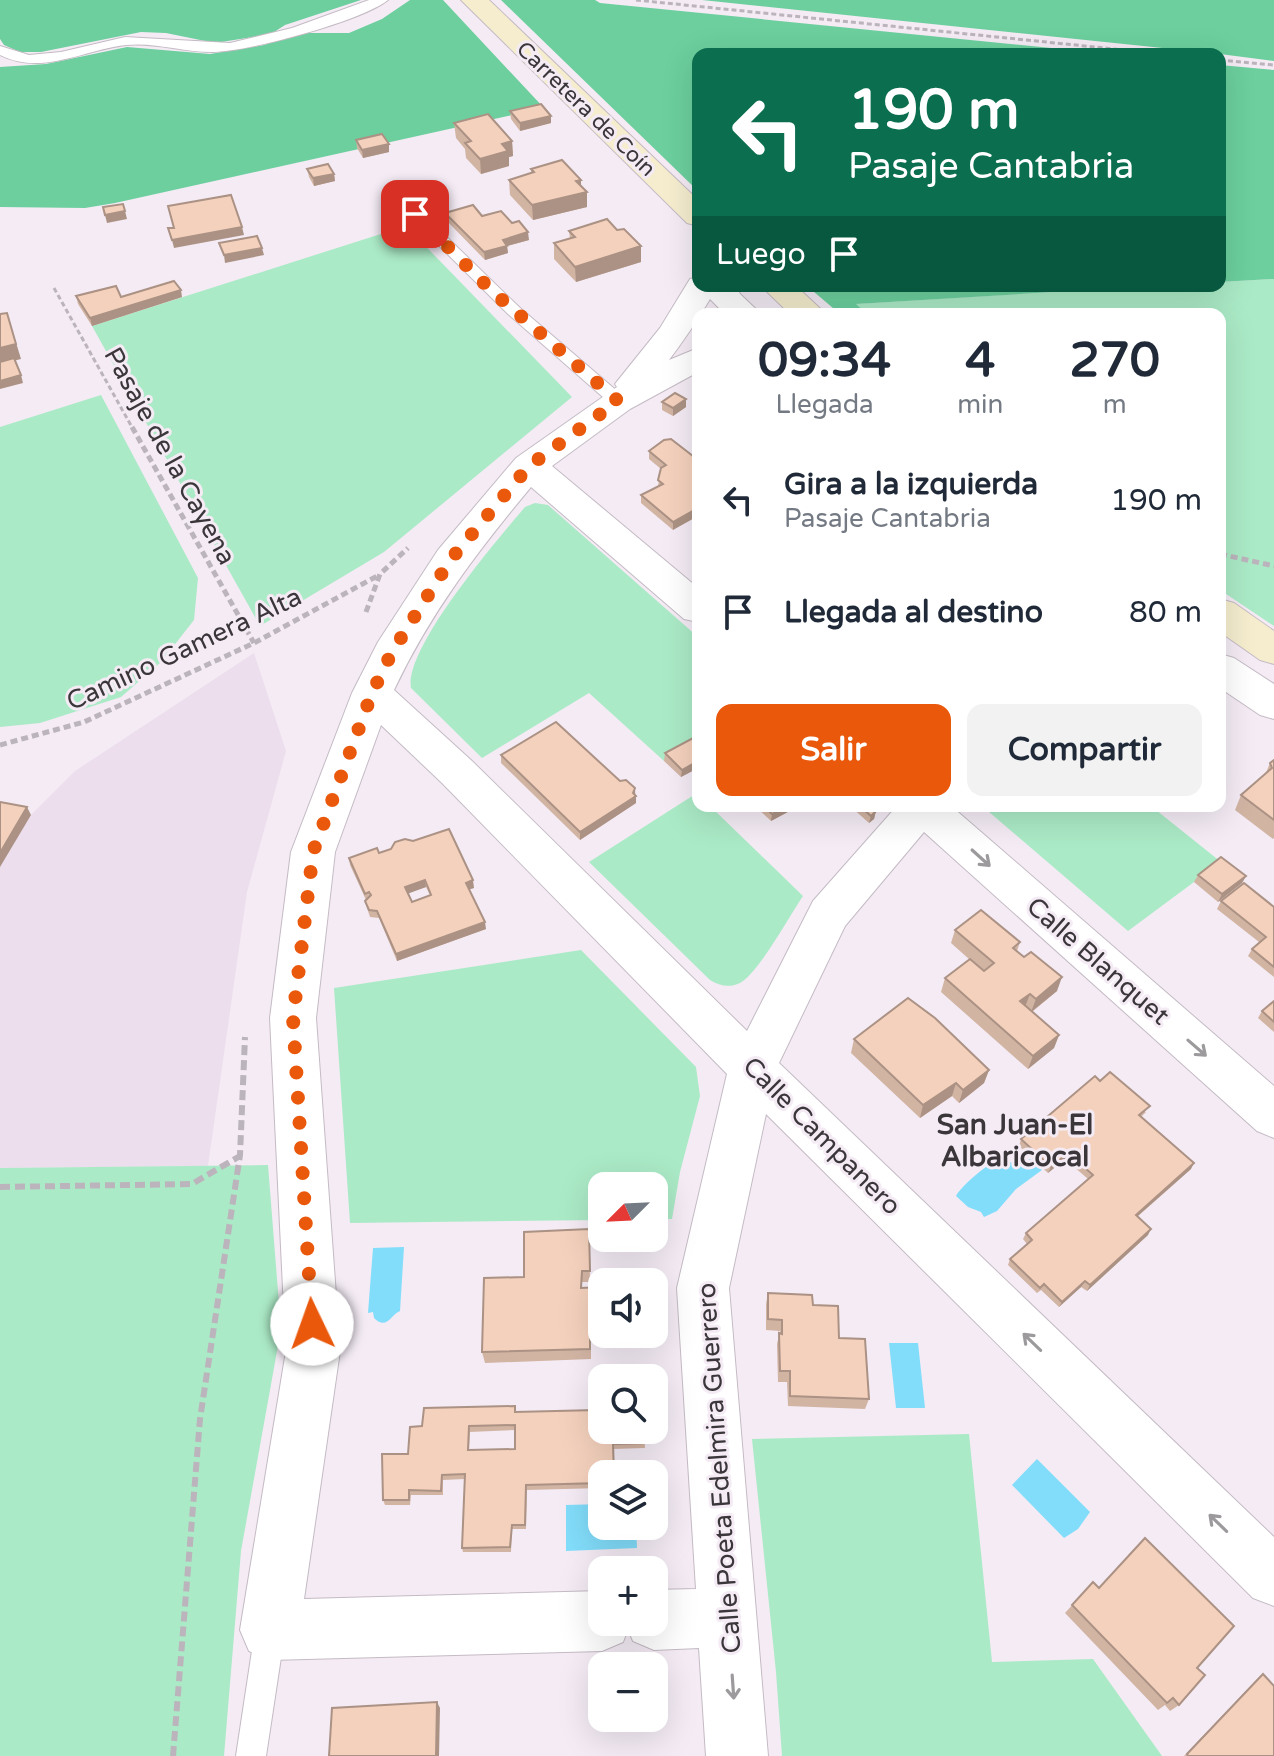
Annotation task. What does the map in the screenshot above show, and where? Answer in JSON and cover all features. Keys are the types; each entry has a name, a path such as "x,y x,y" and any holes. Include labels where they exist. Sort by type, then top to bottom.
{"street":[{"name":"Carretera de Coín","path":"474,0 692,211"},
{"path":"618,401 674,332 697,292"},
{"path":"723,292 737,308"},
{"path":"784,292 803,308"},
{"path":"588,1621 270,1630 313,1351 293,1018 313,852 372,693 392,652 451,559 529,466 618,401 692,361"},
{"path":"529,466 692,604"},
{"path":"1226,617 1274,650"},
{"path":"1226,672 1274,704"},
{"name":"Calle Campanero","path":"372,693 457,772 752,1068 1274,1577"},
{"name":"Calle Poeta Edelmira Guerrero","path":"737,1756 703,1288 752,1068 829,914 917,812"},
{"name":"Calle Blanquet","path":"929,812 1274,1116"},
{"path":"668,1620 728,1618"}],"lane":[{"path":"0,50 10,57 40,60 132,40 213,48 270,38 381,0"},
{"path":"313,24 367,21 378,17 391,0"},
{"path":"415,214 492,291 618,401"},
{"path":"251,1756 270,1630"}],"path":[{"path":"636,0 1104,48"},
{"path":"1226,61 1274,65"},
{"name":"Pasaje de la Cayena","path":"54,288 254,643"},
{"path":"1226,555 1274,566"},
{"name":"Camino Gamera Alta","path":"0,745 84,722 254,643 380,574"},
{"path":"0,1187 192,1184 240,1155"}],"shaded area":[{"path":"254,653 286,751 247,892 208,1166 0,1168 0,809 31,815 75,771"}],"green space":[{"path":"0,0 361,0 285,25 271,34 215,43 166,33 141,32 41,52 20,52 4,45 0,39"},
{"path":"410,0 443,0 544,108 115,203 85,208 0,207 0,67 46,64 127,47 210,54 264,45 301,33 349,33 382,19"},
{"path":"501,0 595,0 600,3 1052,48 692,48 692,185"},
{"path":"702,0 1274,0 1274,61 1226,55 1226,48 1162,48"},
{"path":"1226,66 1274,70 1274,279 1226,282"},
{"path":"406,226 572,397 384,552 260,626 92,326"},
{"path":"1274,279 1274,626 1226,594 1226,308 860,308 855,304 1053,292 1226,292 1226,282"},
{"path":"814,292 1053,292 856,304 860,308 833,308"},
{"path":"101,395 198,578 194,620 161,662 121,697 40,723 0,727 0,427"},
{"path":"535,503 548,505 692,632 692,746 664,761 589,693 482,758 411,688 413,670 422,647 437,622 455,594 525,507"},
{"path":"692,796 692,812 716,812 803,896 756,968 740,983 721,985 710,980 589,862"},
{"path":"989,812 1158,812 1221,862 1128,931"},
{"path":"581,950 696,1067 700,1096 680,1172 672,1219 668,1219 668,1172 588,1172 588,1220 350,1223 334,988"},
{"path":"268,1165 281,1329 241,1551 224,1756 0,1756 0,1168"},
{"path":"969,1434 992,1662 1093,1659 1162,1756 782,1756 752,1439"}],"water":[{"path":"1030,1159 1042,1170 1016,1189 997,1211 984,1217 956,1196 977,1174 997,1161 1021,1165"},
{"path":"404,1247 400,1311 386,1322 378,1322 373,1312 368,1313 373,1248"},
{"path":"889,1343 918,1343 925,1408 896,1408"},
{"path":"1037,1459 1090,1512 1078,1529 1064,1538 1012,1485"},
{"path":"588,1504 588,1540 637,1540 637,1548 566,1551 566,1505"}],"building":[{"path":"541,104 551,116 520,123 510,111"},
{"path":"488,114 512,141 502,144 508,151 480,159 465,143 471,141 454,123"},
{"path":"382,134 389,144 362,150 356,140"},
{"path":"562,160 581,180 576,181 587,192 532,205 509,180 534,172 531,169"},
{"path":"328,164 334,174 313,178 307,169"},
{"path":"231,195 242,227 172,240 168,228 174,228 168,206"},
{"path":"123,204 125,211 105,215 103,207"},
{"path":"473,205 482,216 501,211 512,223 519,221 528,232 503,240 507,246 484,252 445,213"},
{"path":"607,219 617,230 624,229 641,246 575,267 554,243 575,237 569,231"},
{"path":"257,236 262,248 224,255 219,243"},
{"path":"174,281 181,290 90,318 76,296 116,286 121,297"},
{"path":"7,313 16,344 0,348 0,314"},
{"path":"14,358 21,375 0,381 0,362"},
{"path":"675,393 686,399 673,408 662,402"},
{"path":"671,439 692,455 692,511 673,522 641,495 663,484 658,480 661,468 666,465 649,451 664,440"},
{"path":"556,722 620,781 626,780 635,788 633,793 636,796 580,832 501,755"},
{"path":"692,739 692,764 682,770 665,753"},
{"path":"1274,760 1274,820 1241,795 1272,768 1270,763"},
{"path":"0,802 27,807 0,853"},
{"path":"449,829 473,880 466,883 485,922 396,954 377,911 369,910 365,901 371,895 369,892 365,894 349,858 377,848 379,853 391,849 395,842 405,839 413,841","holes":["425,880 431,895 412,902 405,887"]},
{"path":"1221,857 1246,876 1222,894 1198,875"},
{"path":"1244,883 1274,907 1274,967 1252,949 1266,937 1221,901"},
{"path":"981,910 1020,942 1013,948 1024,957 1031,952 1062,977 1036,999 1030,994 1020,1001 1059,1035 1033,1056 945,978 970,959 984,971 994,963 955,930"},
{"path":"908,998 935,1018 989,1070 963,1090 956,1083 923,1105 854,1039"},
{"path":"1274,1001 1274,1022 1262,1011"},
{"path":"1110,1072 1150,1106 1139,1115 1194,1163 1136,1215 1151,1229 1090,1285 1085,1281 1062,1302 1044,1284 1040,1288 1010,1259 1032,1240 1026,1233 1093,1175 1068,1153 1051,1167 1021,1139 1095,1076 1100,1081"},
{"path":"588,1229 590,1268 582,1271 581,1288 588,1288 590,1349 482,1352 484,1278 524,1277 524,1232"},
{"path":"768,1293 812,1295 813,1305 838,1306 839,1338 865,1339 869,1399 790,1396 790,1371 780,1371 779,1333 782,1334 782,1320 768,1319"},
{"path":"515,1406 515,1412 588,1410 588,1444 613,1444 614,1460 588,1460 588,1483 526,1485 525,1525 512,1525 510,1547 462,1548 465,1474 442,1475 441,1491 409,1490 409,1500 383,1500 382,1454 408,1454 410,1427 422,1426 424,1408","holes":["515,1425 515,1449 468,1450 469,1426"]},
{"path":"1145,1538 1234,1626 1197,1668 1205,1675 1179,1705 1173,1698 1167,1703 1072,1605 1093,1582 1099,1588"},
{"path":"1263,1674 1274,1686 1274,1756 1188,1756 1187,1754"},
{"path":"437,1702 436,1756 329,1756 332,1708"}],"district":[{"name":"San Juan-El Albaricocal","path":"1015,1141"}],"route":[{"path":"312,1324 293,1018 313,852 372,693 392,652 451,559 529,466 618,401 554,349 471,272 415,214"}]}
